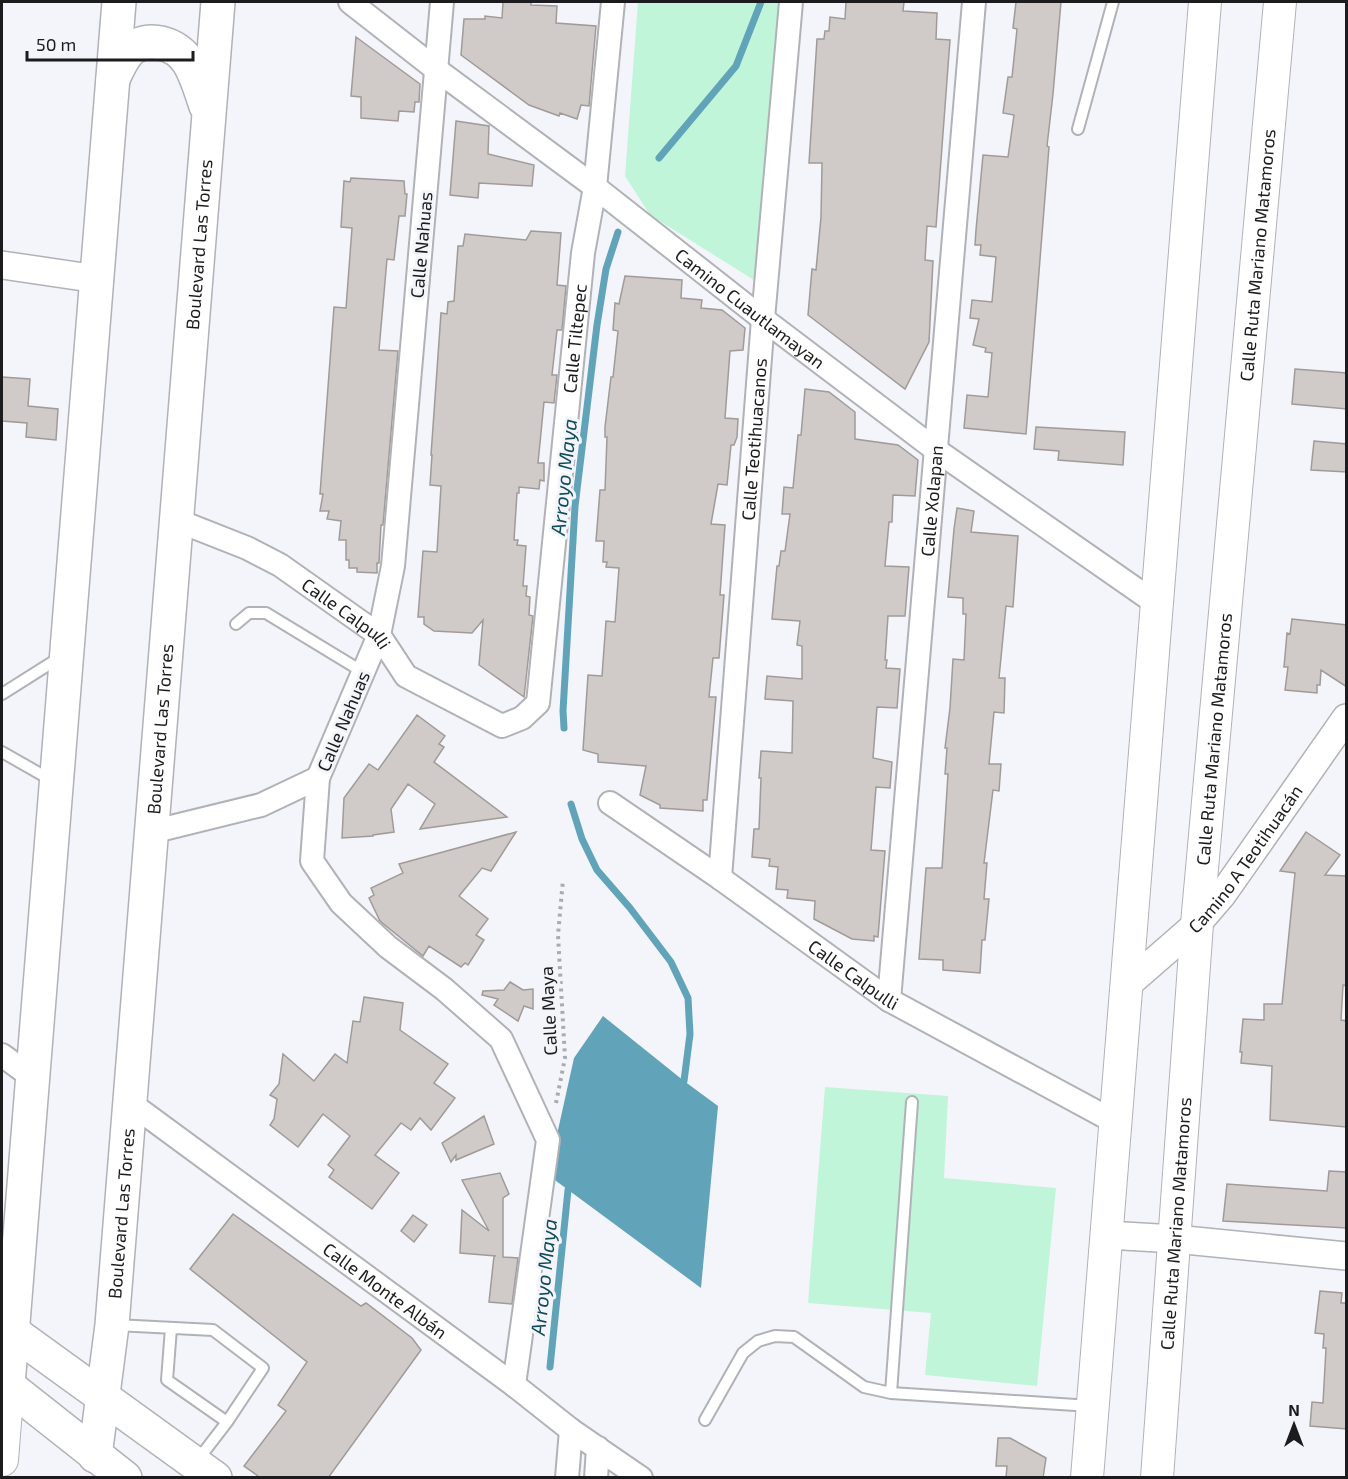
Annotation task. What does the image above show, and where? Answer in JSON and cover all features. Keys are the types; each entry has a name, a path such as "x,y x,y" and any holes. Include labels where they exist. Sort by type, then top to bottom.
{"main road":[{"path":"2,1460 6,1328 33,1078 119,2"},
{"name":"Boulevard Las Torres","path":"95,1467 112,1325 218,2"},
{"path":"1087,1478 1205,2"},
{"name":"Calle Ruta Mariano Matamoros","path":"1157,1478 1197,924 1280,2"},
{"path":"112,80 130,50 149,42 169,45 178,49 190,64 209,113"},
{"path":"6,1328 205,1470"},
{"path":"5,1383 95,1467 125,1478"}],"street":[{"name":"Camino Cuautlamayan","path":"351,2 436,70 595,187 763,319 936,450 1157,604"},
{"name":"Calle Nahuas","path":"442,2 393,566 379,635 318,778 312,861 349,911 388,947 444,989 501,1039 548,1140"},
{"name":"Calle Tiltepec","path":"502,726 522,718 538,703 583,253 595,187 614,2"},
{"name":"Calle Teotihuacanos","path":"720,878 763,319 791,2"},
{"name":"Calle Xolapan","path":"889,999 974,2"},
{"path":"2,265 97,279"},
{"name":"Calle Calpulli","path":"176,520 247,548 280,565 379,635 406,676 502,726"},
{"name":"Camino A Teotihuacán","path":"1127,985 1197,924 1222,895 1347,718"},
{"path":"151,832 261,805 318,778"},
{"name":"Calle Calpulli","path":"610,803 720,878 889,999 1115,1122"},
{"path":"2,1055 33,1078"},
{"name":"Calle Monte Albán","path":"129,1102 514,1385 571,1430 641,1478"},
{"path":"514,1385 548,1140"},
{"path":"1107,1235 1175,1239 1347,1256"},
{"path":"567,1478 571,1430"},
{"path":"596,1478 598,1448"}],"lane":[{"path":"1078,129 1113,2"},
{"path":"236,624 249,613 266,613 363,672"},
{"path":"2,694 67,653"},
{"path":"2,752 57,783"},
{"path":"891,1393 912,1102"},
{"path":"112,1325 213,1330 263,1368 227,1422 205,1470"},
{"path":"171,1328 167,1380 227,1422"},
{"path":"705,1420 743,1353 758,1341 775,1336 794,1337 864,1387 891,1393 1093,1406"}],"path":[{"name":"Calle Maya","path":"548,1140 565,1058 558,935 563,880"}],"green space":[{"path":"638,2 784,2 757,282 650,215 625,176"},
{"path":"825,1087 948,1096 944,1178 1056,1188 1037,1386 925,1375 931,1313 808,1303"}],"water":[{"path":"603,1016 718,1106 701,1288 548,1175 574,1058"}],"building":[{"path":"503,2 531,2 531,5 557,6 556,23 596,26 589,106 581,105 577,119 560,113 559,116 529,105 461,55 464,19 485,19 485,16 502,18"},
{"path":"846,2 904,2 903,11 937,13 936,39 950,40 936,227 927,226 925,260 933,261 929,342 905,389 808,315 812,269 816,270 821,217 822,163 809,163 817,39 824,39 825,31 829,31 830,17 845,19"},
{"path":"1016,2 1061,2 1047,146 1049,147 1026,434 964,428 967,395 988,397 992,353 985,352 986,348 973,345 979,319 970,318 972,300 992,302 996,257 980,255 981,245 975,245 976,230 983,155 1008,157 1014,115 1003,113 1008,77 1012,77 1017,29 1013,28"},
{"path":"356,37 420,84 419,102 415,102 414,112 399,111 398,121 361,118 361,97 351,96"},
{"path":"456,121 489,126 488,154 534,165 532,186 479,183 478,198 450,195"},
{"path":"351,178 404,181 405,194 407,194 405,216 399,216 394,260 387,259 379,350 398,351 377,573 357,572 357,568 349,568 349,560 346,560 346,540 339,540 341,521 327,519 329,511 320,511 323,494 320,494 334,307 346,308 352,228 341,227 344,181 350,182"},
{"path":"531,231 561,233 557,285 566,286 562,330 557,330 552,375 557,375 554,403 544,402 538,463 544,463 544,481 540,480 539,489 519,487 519,493 517,493 514,540 518,540 517,545 526,546 523,586 527,586 526,596 530,597 529,615 533,616 524,697 479,665 483,620 472,633 434,631 424,624 424,617 418,617 423,551 437,552 441,486 430,485 431,455 441,313 447,314 448,302 454,301 458,246 463,246 465,234 526,240"},
{"path":"625,276 682,280 681,298 702,300 701,308 722,310 745,328 743,350 730,351 725,418 738,419 737,437 734,445 731,445 727,485 718,484 711,524 725,525 720,595 724,595 719,658 713,658 709,697 716,697 707,800 703,800 703,811 660,808 660,805 640,795 646,766 598,762 598,754 583,750 588,675 602,676 606,621 615,622 619,568 606,567 607,562 603,562 604,541 596,541 600,490 605,490 607,437 605,437 605,427 618,331 613,330 615,303 619,304"},
{"path":"1295,369 1347,373 1347,409 1292,404"},
{"path":"2,377 30,379 28,406 58,409 56,440 26,437 27,423 2,421"},
{"path":"805,389 829,392 855,412 855,439 898,445 918,460 915,496 893,495 892,522 889,522 885,566 909,567 905,616 888,616 885,660 887,660 886,668 900,669 897,708 877,707 873,758 892,762 890,788 876,787 871,850 885,851 878,937 874,936 874,941 852,939 814,919 815,901 787,898 788,890 776,889 778,867 769,866 770,859 752,857 754,829 759,829 761,751 792,753 793,701 765,699 767,676 802,679 802,646 797,645 800,621 772,619 777,566 779,566 781,551 785,551 790,514 782,514 784,487 793,488"},
{"path":"1036,427 1125,432 1123,465 1058,460 1059,451 1034,449"},
{"path":"1314,441 1347,444 1347,472 1311,470"},
{"path":"957,508 974,511 971,532 1018,536 1013,607 1006,606 999,678 1005,678 1004,713 994,712 989,764 1001,764 999,791 993,790 984,863 987,863 984,899 989,899 985,940 982,940 980,973 943,970 943,960 919,959 926,868 942,868 948,774 945,774 947,748 945,748 953,659 964,660 966,614 963,614 963,598 948,597"},
{"path":"1292,619 1347,625 1347,687 1321,670 1317,693 1285,690 1288,667 1284,667 1287,633 1290,634"},
{"path":"417,715 445,736 439,744 444,747 434,762 507,817 420,829 435,804 408,784 391,809 394,832 342,838 344,798 369,764 378,770"},
{"path":"516,832 491,871 482,868 459,896 488,919 476,935 484,940 468,965 465,963 461,967 429,946 423,956 380,921 369,898 374,895 371,888 403,873 399,864"},
{"path":"1306,832 1340,855 1325,875 1347,876 1347,986 1343,985 1341,1020 1347,1021 1346,1127 1270,1120 1272,1066 1241,1063 1243,1019 1264,1020 1264,1004 1282,1004 1295,873 1280,871"},
{"path":"510,982 523,990 533,989 533,1009 524,1006 518,1021 494,1005 498,999 482,995 483,991 504,990"},
{"path":"364,997 403,1003 400,1030 448,1064 434,1083 455,1098 431,1130 420,1118 411,1130 401,1123 375,1155 399,1173 372,1209 329,1177 334,1170 328,1165 350,1136 323,1114 298,1147 270,1125 274,1119 277,1099 270,1095 279,1084 283,1054 314,1081 335,1054 347,1063 353,1021 360,1022"},
{"path":"484,1116 494,1144 456,1160 456,1155 451,1162 442,1143"},
{"path":"1329,1171 1347,1172 1347,1228 1223,1221 1227,1184 1327,1191"},
{"path":"500,1173 509,1194 503,1198 503,1257 518,1258 512,1304 489,1302 494,1256 496,1256 460,1253 462,1210 489,1231 462,1180"},
{"path":"233,1214 361,1306 366,1303 412,1338 421,1350 328,1478 261,1478 244,1466 286,1411 278,1405 307,1362 190,1269"},
{"path":"413,1215 427,1225 414,1242 401,1231"},
{"path":"1320,1291 1342,1293 1341,1303 1347,1303 1347,1429 1310,1426 1312,1402 1323,1403 1326,1348 1323,1348 1324,1334 1315,1333"},
{"path":"998,1438 1010,1438 1046,1458 1043,1478 1006,1478 1007,1466 996,1466"}],"waterway":[{"name":"Arroyo Maya","path":"659,158 736,66 761,2"},
{"name":"Arroyo Maya","path":"564,728 563,711 575,506 597,325 606,269 618,232"},
{"name":"Arroyo Maya","path":"571,804 582,839 597,870 630,908 671,962 688,998 690,1034 684,1081"},
{"name":"Arroyo Maya","path":"550,1367 568,1190"}]}
